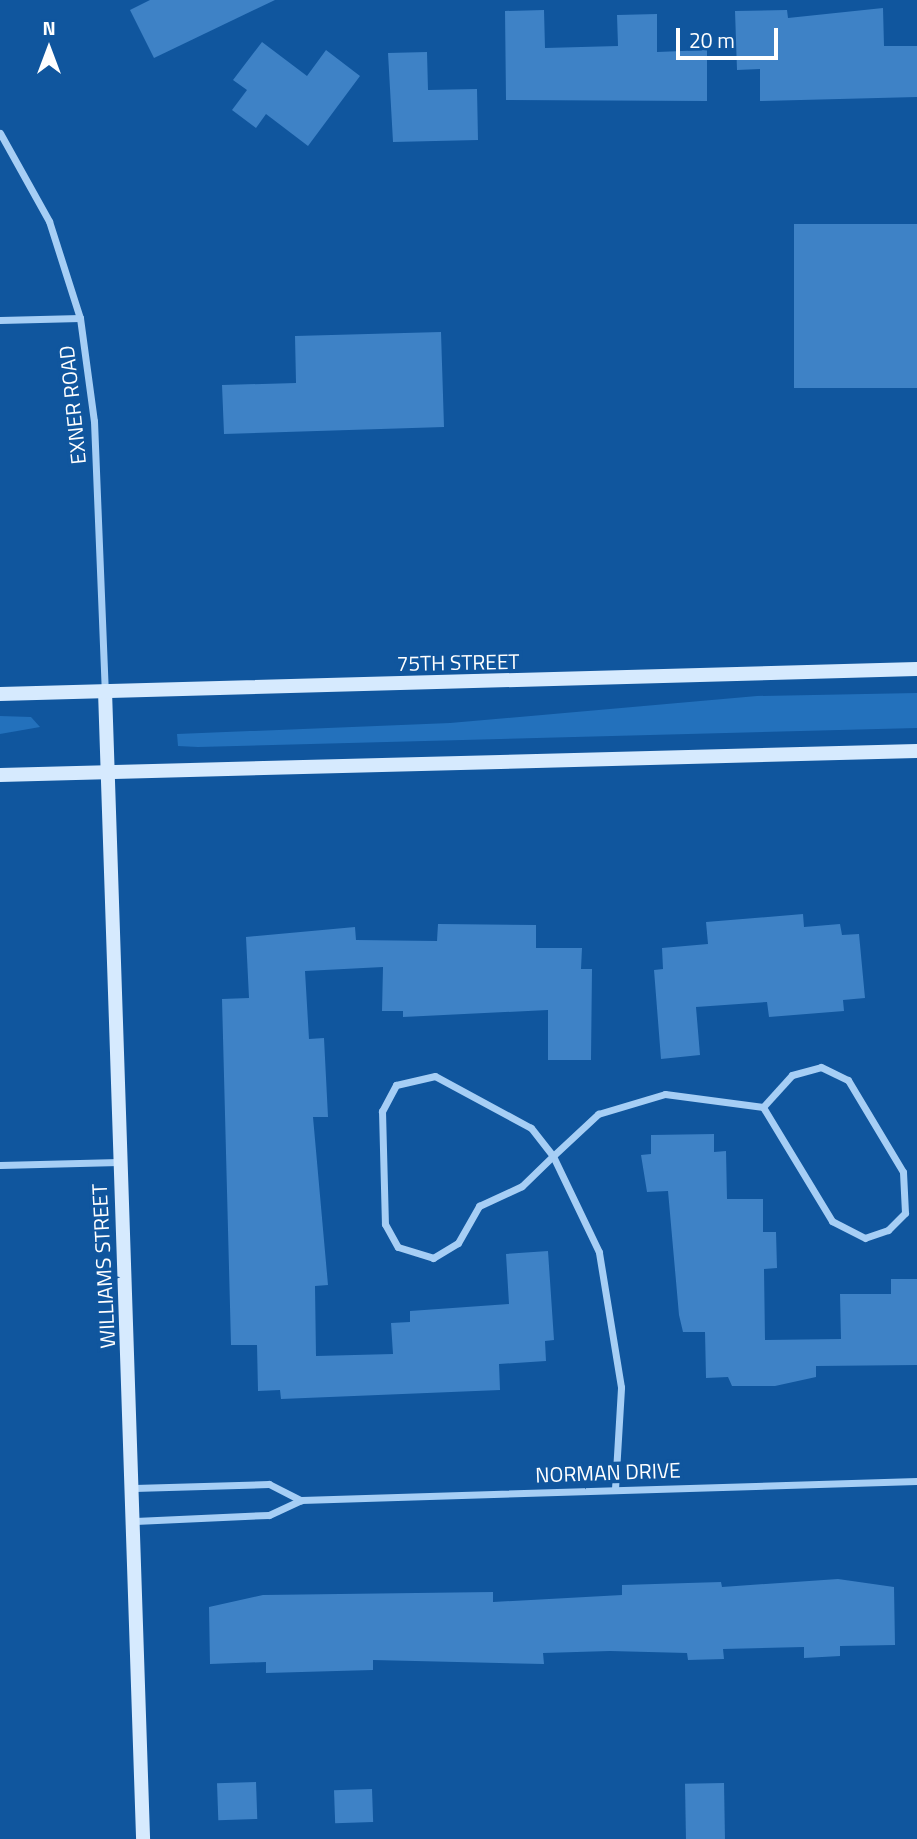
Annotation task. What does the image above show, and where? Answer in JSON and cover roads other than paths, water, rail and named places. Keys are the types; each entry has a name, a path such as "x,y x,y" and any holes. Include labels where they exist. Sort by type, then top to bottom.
{"main road":[{"name":"75TH STREET","path":"0,694 917,669"},
{"name":"WILLIAMS STREET","path":"105,691 111,773 120,1163 134,1488 143,1839"},
{"path":"0,775 917,751"}],"street":[{"name":"EXNER ROAD","path":"0,133 49,222 80,318 94,421 105,691"},
{"path":"0,320 80,318"},
{"path":"821,1067 848,1080 904,1172 905,1213 888,1230 865,1238 832,1221 764,1107 792,1075 821,1067"},
{"path":"615,1489 621,1387 599,1252 553,1156 531,1128 471,1092 435,1076 397,1085 382,1111 385,1224 398,1247 433,1258 458,1243 479,1206 522,1186 553,1156 598,1114 665,1094 764,1107"},
{"path":"0,1165 120,1163"},
{"name":"NORMAN DRIVE","path":"135,1521 269,1515 301,1500 917,1481"},
{"name":"NORMAN DRIVE","path":"134,1488 269,1484 301,1500"}]}
